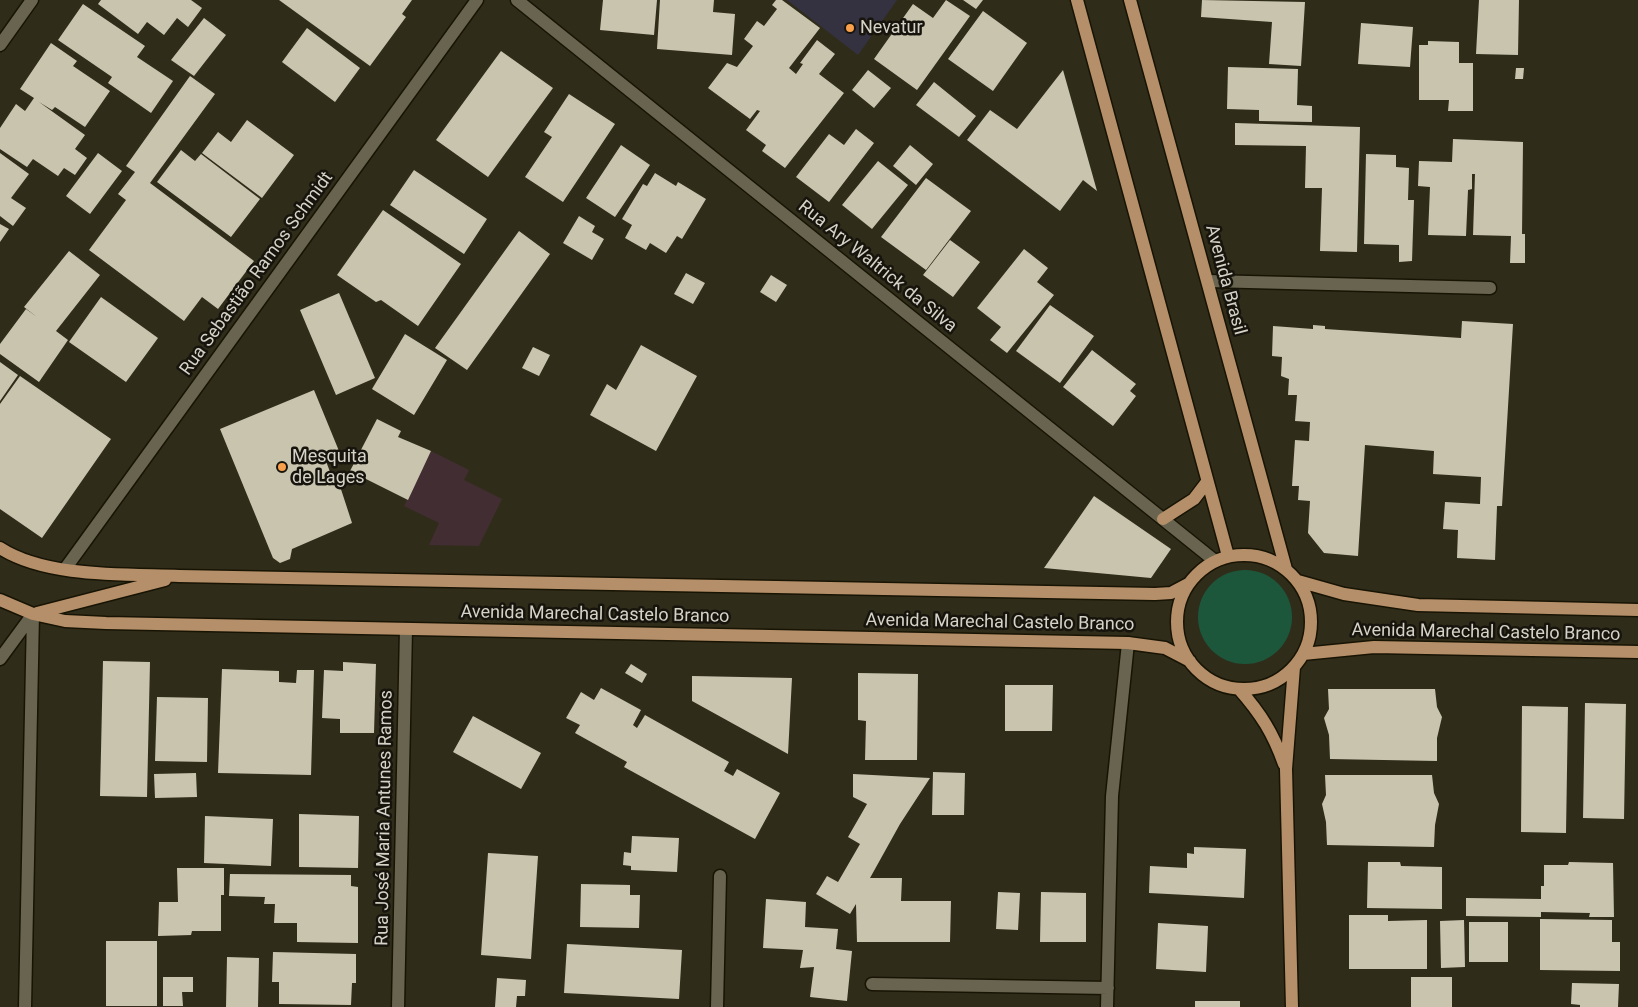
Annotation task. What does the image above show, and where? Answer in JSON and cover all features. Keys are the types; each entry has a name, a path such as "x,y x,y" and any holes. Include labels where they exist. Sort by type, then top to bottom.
{"main road":[{"path":"1077,0 1228,556"},
{"name":"Avenida Brasil","path":"1130,0 1286,569"},
{"path":"1163,519 1194,499 1207,482"},
{"name":"Avenida Marechal Castelo Branco","path":"0,548 36,563 65,570 180,576 1155,594 1171,593 1188,584"},
{"path":"1248,555 1268,559 1286,569 1298,581 1308,598 1312,617 1310,636 1303,654 1294,667 1278,680 1259,687 1239,688 1220,684 1204,675 1190,661 1180,643 1177,623 1180,603 1188,584 1200,571 1215,561 1228,556 1248,555"},
{"path":"33,614 180,576"},
{"name":"Avenida Marechal Castelo Branco","path":"1298,581 1344,594 1418,605 1638,610"},
{"name":"Avenida Marechal Castelo Branco","path":"0,600 33,614 65,620 106,623 1128,643 1165,648 1190,661"},
{"name":"Avenida Marechal Castelo Branco","path":"1303,654 1374,647 1638,652"},
{"path":"1292,1007 1286,769 1294,667"},
{"path":"1239,688 1259,712 1273,735 1286,769"}],"street":[{"path":"0,45 32,0"},
{"name":"Rua Sebastião Ramos Schmidt","path":"65,570 476,0"},
{"name":"Rua Ary Waltrick da Silva","path":"517,0 1215,561"},
{"path":"1208,281 1490,288"},
{"path":"0,659 33,614"},
{"path":"25,1007 33,614"},
{"name":"Rua José Maria Antunes Ramos","path":"398,1007 406,629"},
{"path":"1107,1007 1112,796 1128,643"},
{"path":"717,1007 720,876"},
{"path":"872,984 1108,988"}],"shaded area":[{"name":"Nevatur","path":"787,0 897,0 858,55"},
{"path":"431,451 469,470 464,480 502,499 479,546 429,545 439,523 404,506"}],"green space":[{"path":"1245,570 1263,574 1278,584 1288,599 1292,617 1288,635 1278,650 1263,660 1245,664 1227,660 1212,650 1202,635 1198,617 1202,599 1212,584 1227,574"}],"building":[{"path":"101,0 191,0 202,8 188,27 177,18 164,35 147,22 138,34 98,4"},
{"path":"279,0 412,0 402,14 406,17 370,66"},
{"path":"603,0 657,0 654,35 600,30"},
{"path":"660,0 714,0 713,12 735,14 732,55 657,49"},
{"path":"776,0 782,0 820,28 789,68 796,74 803,64 800,63 817,40 835,54 819,74 844,93 785,168 762,151 766,145 746,130 760,111 757,110 750,119 708,88 727,63 737,67 753,46 744,39 757,21 764,26 777,9 772,5"},
{"path":"946,0 970,16 917,90 874,59 913,4 933,18"},
{"path":"963,0 983,0 976,9"},
{"path":"1202,0 1305,2 1301,66 1269,64 1272,22 1201,17"},
{"path":"1479,0 1519,0 1518,55 1476,54"},
{"path":"83,4 145,46 137,57 173,81 151,113 108,83 112,77 58,40"},
{"path":"983,11 1027,43 993,91 948,59"},
{"path":"204,18 226,35 194,76 171,60"},
{"path":"1361,23 1413,27 1410,67 1358,64"},
{"path":"307,28 360,68 335,102 282,62"},
{"path":"1428,41 1459,42 1459,63 1473,63 1473,111 1448,111 1449,100 1419,100 1419,45 1428,45"},
{"path":"51,43 77,61 73,66 110,91 85,127 55,107 52,110 39,102 85,135 75,149 87,158 75,175 64,168 58,176 33,159 27,167 0,149 0,128 16,104 25,111 34,98 20,89"},
{"path":"501,51 553,88 488,177 436,140"},
{"path":"1228,67 1298,69 1297,105 1312,106 1312,122 1259,121 1259,110 1227,109"},
{"path":"1516,68 1524,68 1523,79 1515,79"},
{"path":"868,70 891,88 874,108 852,90"},
{"path":"1063,70 1097,191 1083,180 1060,211 967,140 990,110 1017,129"},
{"path":"190,76 215,94 150,183 254,261 218,309 202,297 184,321 89,250 126,200 118,194 135,172 126,166"},
{"path":"934,82 976,116 959,137 916,105"},
{"path":"569,94 615,124 563,202 525,177 552,137 544,132"},
{"path":"247,120 294,155 262,198 202,153 218,132 231,142"},
{"path":"1235,123 1360,127 1357,252 1320,251 1322,188 1305,188 1306,146 1235,145"},
{"path":"856,129 874,143 829,202 796,177 829,134 844,145"},
{"path":"1453,139 1523,142 1522,234 1525,234 1525,263 1510,263 1511,236 1473,235 1475,174 1472,174 1472,189 1468,190 1466,236 1428,235 1430,187 1418,186 1419,161 1452,162"},
{"path":"621,145 650,165 615,217 586,198"},
{"path":"910,145 933,164 916,185 893,166"},
{"path":"181,150 195,161 201,154 260,199 231,237 157,182"},
{"path":"0,153 29,174 11,198 26,208 13,226 0,216"},
{"path":"98,153 122,171 90,214 66,196"},
{"path":"1366,154 1396,155 1396,167 1409,168 1408,200 1414,200 1412,261 1399,262 1399,245 1364,244"},
{"path":"878,161 908,185 872,229 842,205"},
{"path":"414,170 487,219 464,254 390,205"},
{"path":"655,173 676,186 678,182 706,199 682,239 677,236 666,253 650,243 646,250 625,238 632,225 622,219 643,184 647,186"},
{"path":"926,178 971,211 926,270 881,237"},
{"path":"383,210 461,264 418,326 381,300 376,302 337,275"},
{"path":"579,216 595,226 592,232 604,239 592,260 563,243"},
{"path":"0,224 9,229 0,242"},
{"path":"519,231 550,254 467,370 435,348"},
{"path":"950,240 980,262 953,297 923,275"},
{"path":"1024,249 1048,268 1037,282 1054,295 1007,353 990,340 1001,327 977,308"},
{"path":"69,251 100,275 56,331 68,340 39,382 0,354 0,344 26,309 37,317 24,307"},
{"path":"686,273 705,283 693,304 674,294"},
{"path":"771,275 787,285 776,302 760,292"},
{"path":"339,293 375,378 336,395 300,310"},
{"path":"101,297 158,338 126,382 69,342"},
{"path":"1050,305 1094,336 1060,383 1016,351"},
{"path":"1462,321 1513,324 1502,506 1497,506 1495,560 1457,558 1458,530 1443,529 1445,502 1480,504 1481,477 1433,474 1434,451 1365,445 1358,556 1324,553 1308,533 1310,501 1298,500 1299,486 1292,486 1295,440 1309,441 1310,422 1295,421 1297,395 1288,395 1289,379 1281,376 1282,357 1272,356 1273,326 1313,329 1313,325 1325,326 1325,329 1461,338"},
{"path":"405,334 447,360 414,415 372,389"},
{"path":"641,345 697,376 656,451 590,415 607,384 616,390"},
{"path":"533,347 550,355 539,376 522,368"},
{"path":"1092,350 1136,384 1130,391 1136,396 1113,426 1063,387"},
{"path":"0,362 18,375 0,401"},
{"path":"20,376 111,439 42,538 0,509 0,404"},
{"name":"Mesquita de Lages","path":"314,390 339,451 324,456 332,477 337,477 352,523 292,549 290,559 280,563 273,558 220,429"},
{"path":"377,419 401,431 398,437 431,451 408,500 350,471"},
{"path":"1094,496 1171,549 1151,578 1044,568"},
{"path":"103,661 150,662 147,797 100,796"},
{"path":"343,662 376,664 374,733 340,733 340,719 322,718 324,670 343,671"},
{"path":"631,664 647,674 642,683 625,673"},
{"path":"222,669 279,671 279,682 296,683 297,670 314,670 311,775 218,773"},
{"path":"858,673 918,674 917,760 865,760 866,721 858,720"},
{"path":"692,676 792,678 788,754 692,701"},
{"path":"1005,685 1053,685 1052,731 1005,731"},
{"path":"601,688 641,710 633,725 637,728 645,715 729,762 724,771 733,776 737,769 780,793 755,839 624,767 627,762 575,733 580,725 566,718 581,692 594,700"},
{"path":"1328,689 1435,689 1437,707 1442,717 1437,738 1437,761 1330,759 1329,735 1324,718 1329,709"},
{"path":"157,697 208,698 207,762 155,761"},
{"path":"1585,703 1626,704 1624,819 1583,818"},
{"path":"1522,706 1568,707 1566,833 1521,832"},
{"path":"473,716 541,753 521,789 453,752"},
{"path":"933,772 965,773 964,815 932,815"},
{"path":"196,773 197,797 155,798 154,774"},
{"path":"853,774 930,778 900,824 870,878 902,878 901,901 951,901 950,942 857,942 856,904 850,914 816,894 827,876 838,882 860,844 848,837 867,804 853,797"},
{"path":"1325,775 1432,775 1434,793 1439,804 1435,825 1434,847 1327,845 1326,822 1322,804 1326,795"},
{"path":"299,814 359,816 358,868 299,867"},
{"path":"205,816 273,819 271,866 204,863"},
{"path":"632,836 679,838 677,872 631,870 631,866 623,865 624,852 631,853"},
{"path":"1194,847 1246,849 1244,898 1149,893 1150,866 1187,868 1187,853 1194,854"},
{"path":"488,853 538,856 531,959 481,955"},
{"path":"1368,862 1400,862 1401,866 1442,867 1442,909 1367,908"},
{"path":"1569,862 1613,863 1614,917 1589,917 1590,913 1541,912 1541,917 1466,916 1466,898 1541,899 1541,886 1544,886 1544,865 1568,865"},
{"path":"177,868 224,868 224,895 221,895 221,931 192,931 191,935 158,936 159,902 178,902"},
{"path":"230,874 351,875 351,886 358,887 358,943 297,942 297,923 274,923 275,904 264,904 265,897 229,896"},
{"path":"581,884 630,885 630,895 640,895 639,928 580,927"},
{"path":"998,892 1020,893 1018,930 996,929"},
{"path":"1041,892 1086,893 1086,942 1040,942"},
{"path":"766,899 806,902 805,927 838,929 836,949 852,951 847,1001 810,997 814,967 800,968 803,950 763,948"},
{"path":"1349,915 1388,915 1388,921 1427,920 1427,969 1349,969"},
{"path":"1540,919 1612,920 1612,942 1620,942 1620,971 1540,970"},
{"path":"1464,920 1465,967 1441,968 1440,921"},
{"path":"1469,922 1508,922 1508,962 1469,962"},
{"path":"1158,923 1208,926 1206,972 1156,969"},
{"path":"106,941 157,941 157,1006 106,1006"},
{"path":"567,944 682,950 679,999 564,993"},
{"path":"273,952 356,954 356,983 352,983 351,1005 279,1004 279,982 272,982"},
{"path":"227,957 259,958 258,1007 226,1007"},
{"path":"163,977 193,977 193,992 182,992 183,1006 163,1006"},
{"path":"1411,977 1452,977 1452,1007 1411,1007"},
{"path":"497,978 526,980 525,996 517,996 516,1007 495,1007"},
{"path":"1572,983 1619,984 1618,1007 1580,1007 1580,1005 1571,1004"},
{"path":"1195,1001 1240,1001 1240,1007 1195,1007"}],"place":[{"name":"Nevatur","path":"850,28"},
{"name":"Mesquita de Lages","path":"282,467"}]}
